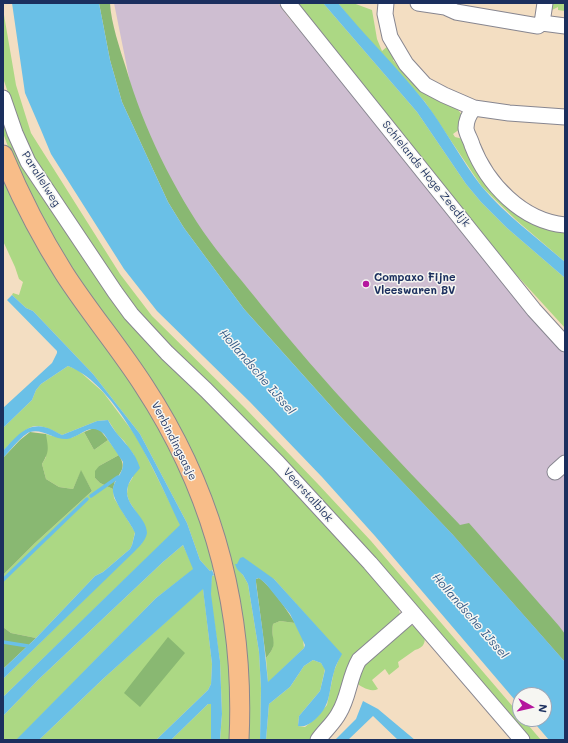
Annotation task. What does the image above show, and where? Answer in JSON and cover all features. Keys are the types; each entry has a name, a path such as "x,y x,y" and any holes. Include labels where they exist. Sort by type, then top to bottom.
{"main road":[{"name":"Verbindingsasje","path":"3,155 20,196 36,227 64,273 144,385 164,418 186,460 218,547 227,583 235,626 239,672 239,740"}],"street":[{"name":"Schielands Hoge Zeedijk","path":"288,3 534,310 565,344"},
{"path":"386,3 385,14 390,37 406,64 425,85 474,108 509,113 565,117"},
{"path":"418,3 457,8 538,26 542,23 565,26"},
{"path":"542,23 545,3"},
{"name":"Parallelweg","path":"3,98 15,134 28,162 90,254"},
{"path":"474,108 469,116 466,128 478,160 494,184 510,200 534,217 565,225"},
{"name":"Veerstalblok","path":"90,254 131,314 167,353 278,462 370,564 522,740"},
{"path":"318,740 339,713 345,700 355,667 359,660 413,613"}],"shaded area":[{"name":"Compaxo Fijne Vleeswaren BV","path":"114,3 278,3 288,17 565,340 565,663 259,325 143,147"}],"green space":[{"path":"99,3 110,3 112,19 119,44 141,113 172,180 210,241 286,335 334,390 460,525 469,523 559,626 565,634 565,662 453,535 338,414 244,309 184,228 168,202 122,102 110,60"},
{"path":"294,3 323,3 417,112 466,184 481,202 507,228 565,278 565,328 501,258"},
{"path":"338,3 353,3 372,10 377,39 382,51 389,45 396,58 393,60 408,79 423,90 455,106 462,115 464,126 453,134 455,137 463,139 466,151 475,167 531,222 547,230 565,232 565,262 516,220 482,187 425,102 357,27"},
{"path":"553,3 565,3 565,11 558,10 558,7 552,10"},
{"path":"3,9 16,85 31,133 120,274 152,316 245,408 371,541 512,706 512,717 313,489 196,374 132,307 36,164 23,136 3,78"},
{"path":"3,109 81,250 329,524 398,606 400,614 396,620 356,657 340,702 314,740 266,740 269,704 290,687 304,666 313,660 321,663 325,669 320,691 299,716 298,726 305,727 315,719 327,705 334,671 341,654 274,579 238,569 248,584 259,652 261,688 260,740 246,740 220,529 63,257 17,171 3,133"},
{"path":"3,172 94,326 166,437 204,525 227,626 232,740 220,740 222,714 220,661 210,594 212,576 215,575 213,570 210,571 200,560 187,523 140,434 93,374 33,311 26,308 12,295 13,293 19,295 23,282 19,279 3,241"},
{"path":"68,366 78,370 103,392 133,432 181,525 3,697 3,679 142,543 136,512 129,501 127,494 128,485 133,477 134,455 108,420 97,421 62,435 42,426 31,427 18,436 3,451 3,428 32,400 36,390 41,384"},
{"path":"94,428 100,430 108,440 94,450 84,432"},
{"path":"30,432 46,434 48,449 42,464 46,479 59,487 73,489 81,470 92,491 35,543 3,575 3,458"},
{"path":"84,432 94,450 108,440 119,455 99,466 95,478 100,483 113,489 114,498 135,532 132,545 130,549 103,572 95,576 36,638 11,633 3,627 3,575 35,543 92,491 81,471 73,489 59,487 46,479 42,464 46,457 46,434 71,438"},
{"path":"119,455 123,466 113,489 100,483 95,478 95,471 99,466"},
{"path":"183,545 194,569 156,598 17,740 3,740 3,716 39,679"},
{"path":"259,578 273,592 295,623 280,621 273,624 272,630 274,645 266,658 256,582 256,579"},
{"path":"203,588 212,664 211,684 208,690 156,740 39,740 104,678"},
{"path":"280,621 295,623 303,639 304,648 268,683 266,658 273,645 273,624"},
{"path":"407,625 421,631 424,635 424,644 398,662 399,667 389,675 385,669 372,680 378,689 369,690 354,682 358,669"},
{"path":"3,627 11,633 36,638 3,669"},
{"path":"168,637 185,653 140,707 124,693"},
{"path":"208,704 212,704 211,740 171,740"},
{"path":"520,727 530,727 541,740 531,740"}],"water":[{"name":"Hollandsche IJssel","path":"12,3 99,3 110,60 122,102 168,202 184,228 244,309 338,414 453,535 565,662 565,740 549,740 538,727 552,727 552,687 512,687 512,697 375,536 322,477 250,402 157,311 124,269 51,154 25,93"},
{"path":"323,3 338,3 403,76 432,111 482,187 511,217 565,262 565,278 507,228 481,202 466,184 417,112"},
{"path":"12,295 26,308 33,311 93,374 140,434 187,523 200,560 210,571 212,570 214,575 212,576 211,594 220,661 222,714 220,740 211,740 211,704 208,704 171,740 156,740 208,690 211,684 212,664 203,589 104,678 39,740 16,740 156,598 193,569 183,545 39,679 3,716 3,697 180,525 148,459 120,412 104,392 86,376 68,366 41,384 36,390 32,400 3,428 3,408 52,363 57,353 57,351 7,300"},
{"path":"108,420 134,454 140,468 130,481 127,493 131,505 146,527 146,536 135,551 3,679 3,669 36,638 95,576 103,572 130,549 135,533 113,493 114,484 122,469 123,462 104,434 99,430 90,429 67,439 58,438 35,431 30,432 27,433 3,458 3,451 21,433 32,427 38,426 46,428 62,435 97,421"},
{"path":"243,557 274,579 342,654 336,665 328,699 323,711 307,725 298,726 299,716 320,691 325,670 321,663 313,660 304,666 290,687 269,704 266,740 260,740 261,688 259,652 248,584 235,564 237,564 240,558","holes":["259,578 266,584 290,614 305,645 304,648 268,682 256,579"]},
{"path":"363,701 378,709 415,740 398,740 373,716 348,740 335,740 356,719"}],"waterway":[{"path":"91,496 118,477"},
{"path":"3,580 87,499"},
{"path":"3,642 28,646"}],"place":[{"name":"Compaxo Fijne Vleeswaren BV","path":"366,284"}]}
